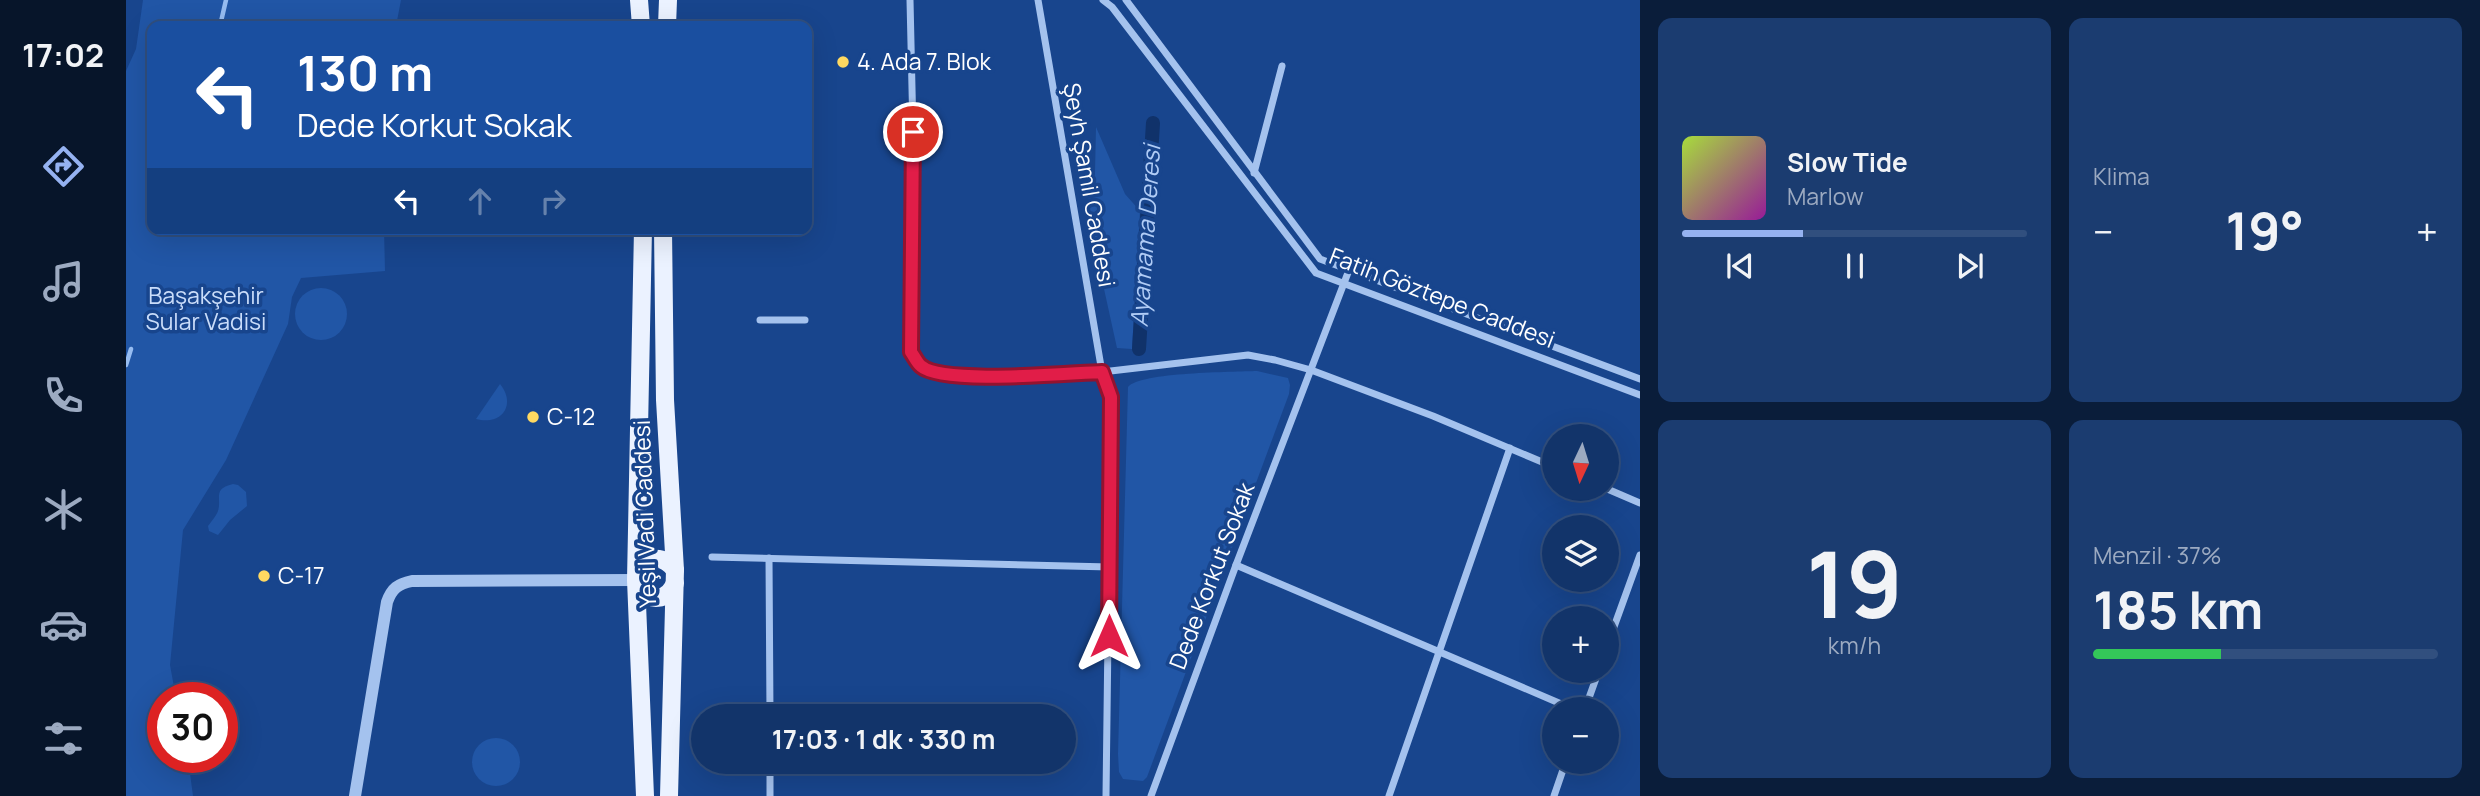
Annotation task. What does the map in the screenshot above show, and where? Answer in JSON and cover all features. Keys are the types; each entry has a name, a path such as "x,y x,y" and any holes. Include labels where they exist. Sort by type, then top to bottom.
{"main road":[{"path":"639,0 641,21"},
{"path":"667,21 668,0"},
{"name":"Yeşil Vadi Caddesi","path":"643,235 637,580 645,796"},
{"name":"Yeşil Vadi Caddesi","path":"663,235 665,400 675,577 669,796"},
{"path":"653,558 666,561 675,577 668,594 658,599 646,597 637,580 642,563 653,558"}],"street":[{"path":"910,0 913,132 911,352 921,367 947,374 990,376 1102,372 1248,355 1311,370 1433,416 1542,462"},
{"name":"Şeyh Şamil Caddesi","path":"1038,0 1102,372 1111,397 1106,796"},
{"name":"Fatih Göztepe Caddesi","path":"1103,0 1112,8 1317,273 1640,396"},
{"name":"Fatih Göztepe Caddesi","path":"1126,0 1321,260 1640,379"},
{"path":"1246,181 1255,173 1282,66"},
{"name":"Dede Korkut Sokak","path":"1150,796 1349,270"},
{"path":"760,320 805,320"},
{"path":"1389,796 1510,449"},
{"path":"1619,494 1640,503"},
{"path":"1619,613 1640,555"},
{"path":"712,557 1110,567"},
{"path":"769,558 769,704"},
{"path":"1236,565 1545,697"},
{"path":"355,796 387,602 390,592 396,586 412,581 637,580"},
{"path":"770,774 770,796"},
{"path":"1554,796 1562,774"}],"green space":[{"name":"Başakşehir Sular Vadisi","path":"143,0 401,0 397,21 147,21 147,235 384,235 385,271 301,278 292,297 288,324 226,460 183,530 170,665 173,682 147,682 147,773 190,773 193,796 126,796 126,71 136,49"},
{"path":"1096,127 1125,194 1140,211 1132,349 1117,348 1086,207 1095,172"},
{"path":"321,288 331,290 339,296 345,304 345,324 339,332 331,338 321,340 311,338 303,332 297,324 295,314 297,304 303,296 311,290"},
{"path":"1257,371 1288,378 1289,394 1147,777 1143,781 1123,779 1119,772 1118,754 1128,387 1150,378"},
{"path":"500,384 507,399 504,412 493,419 476,419"},
{"path":"233,484 246,492 247,506 230,520 218,535 209,531 208,526 218,511 220,491"},
{"path":"496,738 513,745 520,762 513,779 496,786 479,779 472,762 479,745"}],"waterway":[{"path":"221,21 226,0"},
{"name":"Ayamama Deresi","path":"1139,349 1153,123"},
{"path":"126,365 131,349"}],"place":[{"name":"4. Ada 7. Blok","path":"843,62"},
{"name":"C-12","path":"533,417"},
{"name":"C-17","path":"264,576"}],"route":[{"path":"913,132 911,352 921,367 947,374 990,376 1102,372 1111,397 1109,636"}]}
